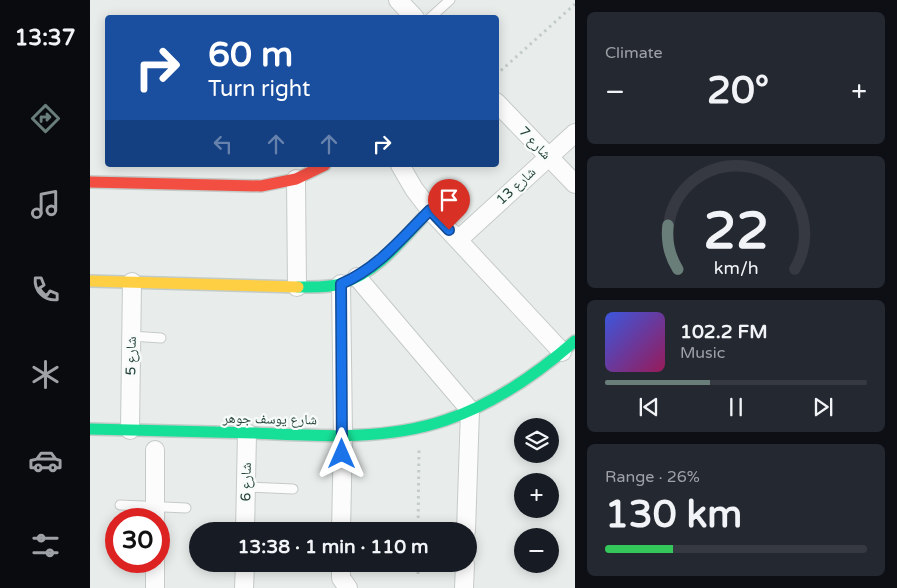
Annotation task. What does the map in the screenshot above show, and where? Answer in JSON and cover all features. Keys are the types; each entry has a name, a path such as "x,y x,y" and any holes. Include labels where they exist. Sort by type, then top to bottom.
{"street":[{"path":"398,0 412,15"},
{"name":"شارع 7","path":"499,105 574,184"},
{"name":"شارع 13","path":"458,240 574,133"},
{"path":"90,182 261,186 296,179 321,167"},
{"path":"401,167 414,189 430,210 458,240 570,348"},
{"path":"296,179 297,287"},
{"path":"90,281 297,287 320,287 341,284 357,277 372,267 430,210"},
{"path":"357,277 470,410 466,522"},
{"name":"شارع 5","path":"130,430 132,282"},
{"path":"341,284 341,522"},
{"name":"شارع يوسف جوهر","path":"90,429 342,435 386,432 445,420 470,410 504,393 570,348"},
{"name":"شارع 6","path":"245,522 247,433"},
{"path":"155,450 155,508"},
{"path":"244,572 244,588"},
{"path":"341,572 341,578 348,588"},
{"path":"464,588 465,572"},
{"path":"155,573 155,588"}],"lane":[{"path":"433,15 450,0"},
{"path":"131,336 161,338"},
{"path":"246,487 293,489"},
{"path":"120,505 135,508"},
{"path":"170,510 186,508"}],"path":[{"path":"499,72 574,4"},
{"path":"418,522 419,426"}],"traffic: fast":[{"path":"298,287 335,285 354,279 390,253 430,210"},
{"path":"90,429 351,436 423,427 464,413 498,397 546,365 575,341"}],"traffic: slow":[{"path":"90,281 298,287"}],"traffic: jam":[{"path":"90,182 261,186 296,179 321,167"}],"route":[{"path":"342,454 341,284 357,277 372,267 430,210 449,230"}]}
